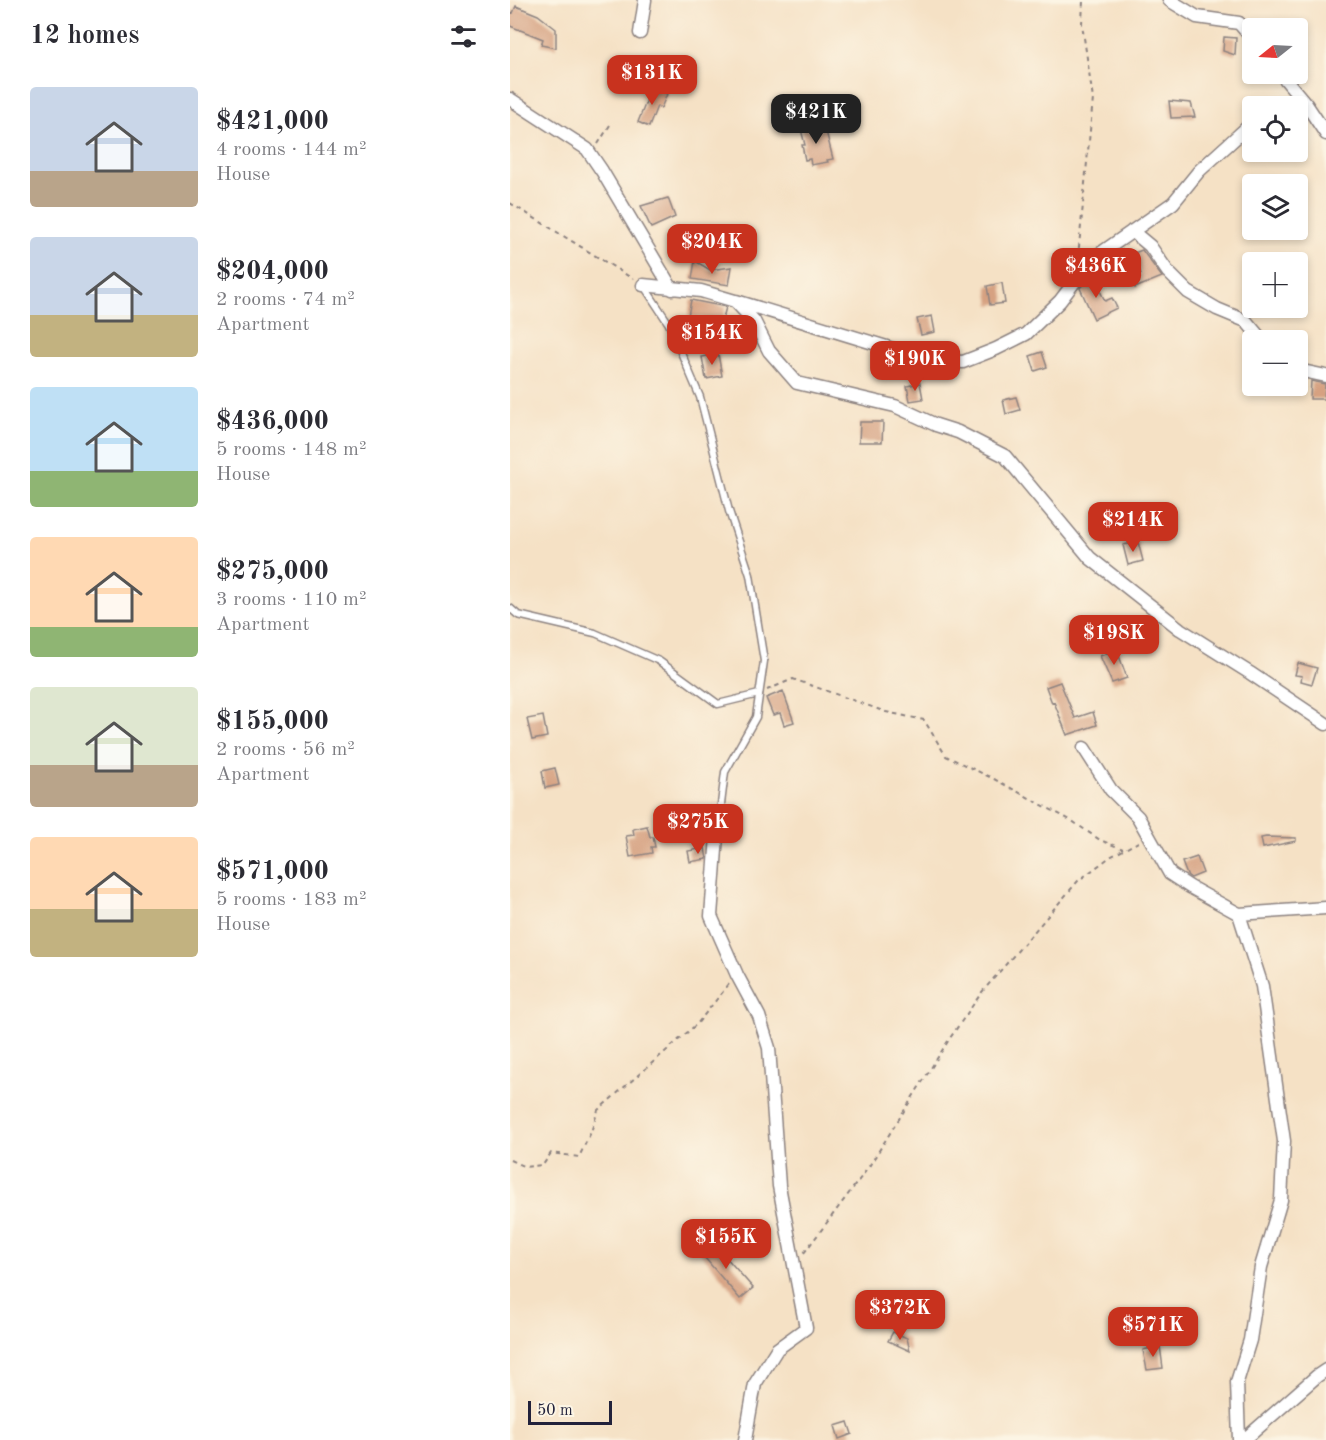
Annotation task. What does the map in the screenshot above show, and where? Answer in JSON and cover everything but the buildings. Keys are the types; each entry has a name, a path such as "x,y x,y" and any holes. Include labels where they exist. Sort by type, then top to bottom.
{"street":[{"path":"640,33 645,0"},
{"path":"1169,0 1197,17 1239,23 1242,26"},
{"path":"1289,84 1299,96"},
{"path":"510,99 587,149 672,289"},
{"path":"1308,108 1326,134"},
{"path":"643,285 701,291 929,360 963,362 1026,334 1060,301 1091,260 1173,203 1199,171 1242,132"},
{"path":"1132,231 1150,246 1168,272 1188,292 1217,309 1246,321 1254,330"},
{"path":"735,301 754,321 770,351 797,382 895,406 958,432 1005,456 1090,558 1180,629 1326,724"},
{"path":"1308,372 1326,375"},
{"path":"1084,748 1111,790 1138,817 1170,874 1239,914 1326,908"},
{"path":"717,836 711,916 737,975 759,1016 769,1048 779,1186 806,1328 777,1349 755,1384 745,1440"},
{"path":"1239,914 1262,986 1284,1140 1281,1200 1261,1266 1250,1340 1237,1382 1239,1440"},
{"path":"1244,1440 1317,1376 1326,1371"}],"lane":[{"path":"643,285 669,324 700,397 729,512 750,575 764,661 756,717 725,772 717,836"},
{"path":"510,608 518,615 595,633 659,661 718,704 759,694"}],"path":[{"path":"1078,258 1093,99 1082,24 1083,0"},
{"path":"591,157 610,125"},
{"path":"510,203 643,285"},
{"path":"759,694 793,679 886,712 924,720 946,756 1072,821 1100,840 1124,850"},
{"path":"795,1265 868,1168 981,992 1077,881 1110,857 1149,836"},
{"path":"510,1160 525,1167 543,1165 551,1153 579,1157 598,1110 697,1024 737,975"}]}
